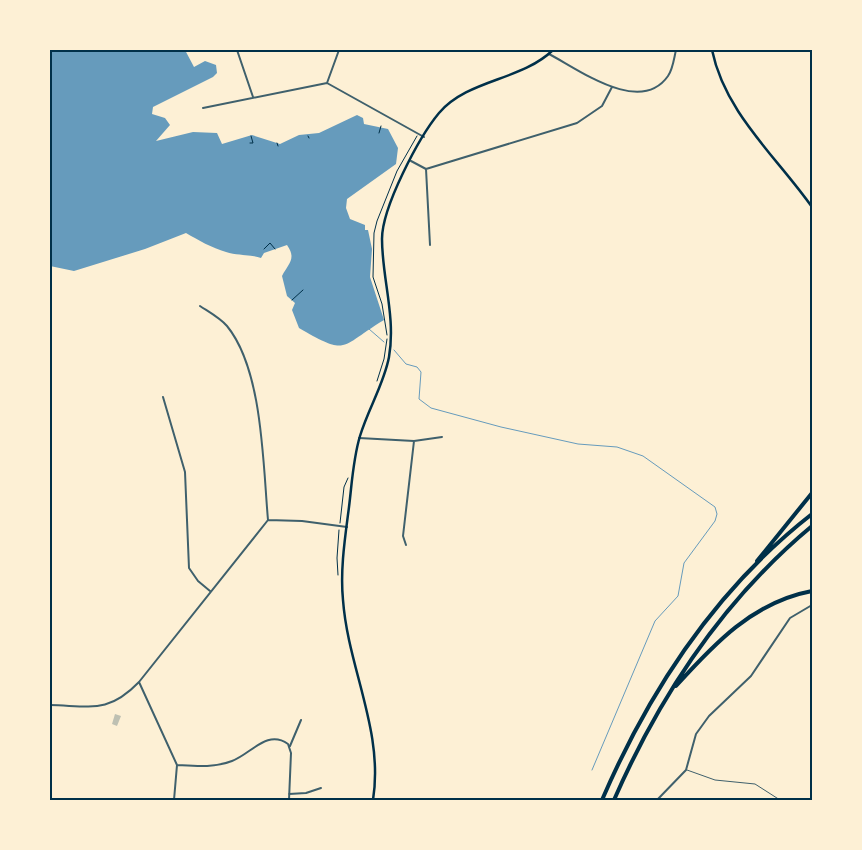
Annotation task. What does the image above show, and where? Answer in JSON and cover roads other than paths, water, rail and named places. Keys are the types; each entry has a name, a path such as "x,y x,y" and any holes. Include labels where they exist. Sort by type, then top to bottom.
{"highway":[{"path":"602,800 648,706 684,650 812,493"},
{"path":"733,590 757,563 812,514"},
{"path":"614,800 630,764 667,696 698,648 723,615 773,561 812,526"},
{"path":"667,696 702,658 749,616 783,598 812,591"}],"main road":[{"path":"373,800 375,772 373,745 344,610 342,586 353,468 359,438 384,377 391,346 390,315 382,238 384,218 396,188 438,114 461,94 515,73 553,50"},
{"path":"712,50 722,82 742,118 812,207"}],"street":[{"path":"237,50 252,97"},
{"path":"327,83 339,50"},
{"path":"549,54 612,87 634,92 657,85 668,76 676,50"},
{"path":"203,108 327,83 424,137"},
{"path":"411,161 426,168 577,124 602,106 612,87"},
{"path":"426,168 430,245"},
{"path":"50,705 102,706 118,701 139,682 268,520 252,378 228,326 200,306"},
{"path":"163,396 185,472 190,568 198,581 210,591"},
{"path":"359,438 414,441 442,437"},
{"path":"406,545 403,536 414,441"},
{"path":"268,520 302,521 347,527"},
{"path":"657,800 686,770 696,734 710,716 750,676 790,618 812,605"},
{"path":"139,682 176,765 174,800"},
{"path":"289,800 290,747 301,720"},
{"path":"176,765 206,767 233,761 270,738 280,740 290,747"},
{"path":"289,794 306,793 320,788"}],"lane":[{"path":"686,770 715,780 755,784 780,800"}],"water":[{"path":"50,50 185,50 194,67 205,61 216,65 217,73 213,77 153,107 152,114 165,118 170,125 156,141 193,132 217,133 222,144 252,135 280,144 299,135 319,133 357,115 363,118 364,124 388,129 398,148 396,164 347,199 346,208 350,219 365,225 365,230 368,230 372,249 370,277 384,320 351,342 343,345 327,343 299,328 292,310 295,303 287,296 282,276 291,258 287,245 264,253 261,258 221,250 205,244 186,233 145,249 74,271 50,266"}],"waterway":[{"path":"369,329 384,342"},
{"path":"394,350 406,364 417,367 421,372 419,399 431,408 501,427 578,444 617,447 643,456 715,507 717,514 715,521 684,563 678,596 655,621 592,770"}]}
